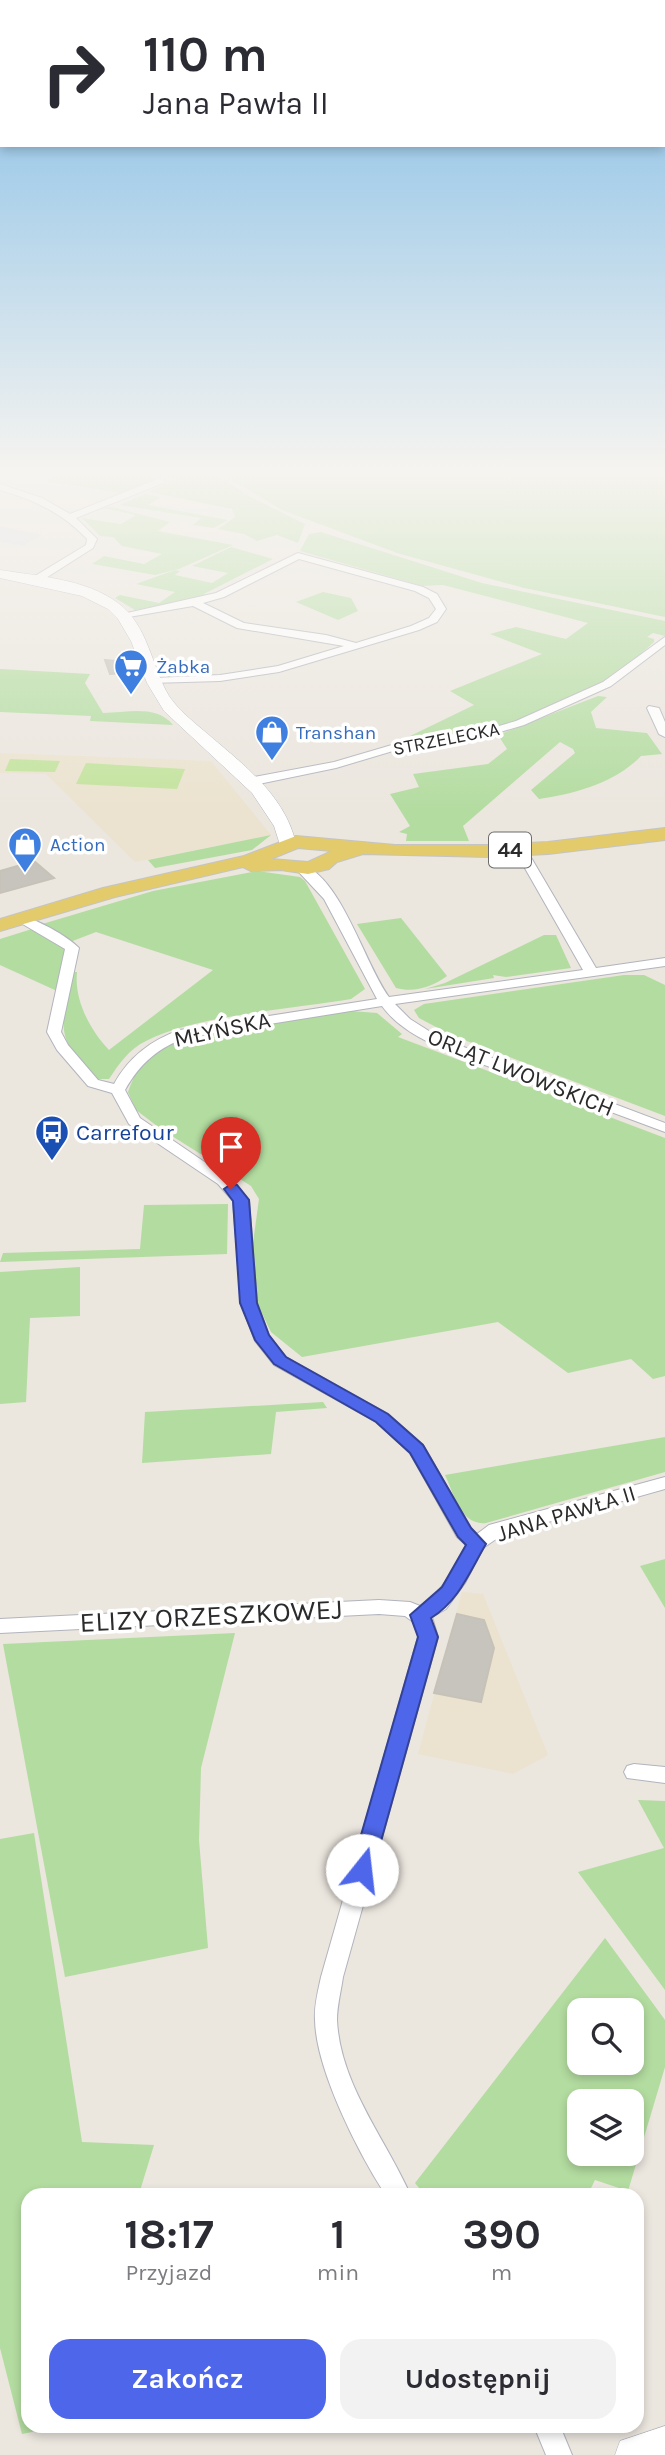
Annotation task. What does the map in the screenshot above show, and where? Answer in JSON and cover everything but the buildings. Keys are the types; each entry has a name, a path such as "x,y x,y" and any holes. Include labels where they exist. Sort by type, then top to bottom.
{"main road":[{"name":"44","path":"0,925 110,892 281,853 520,849 665,834"},
{"name":"44","path":"281,853 300,868 324,852"}],"street":[{"path":"48,584 86,593 123,615 154,681 170,708 250,782 279,819 288,833 281,853"},
{"path":"123,615 194,603 220,595 243,584"},
{"path":"154,681 262,672 357,646 427,623 438,616 440,604 427,592 402,584"},
{"path":"194,603 241,626 326,638 357,646"},
{"name":"STRZELECKA","path":"250,782 336,765 402,745 490,732 520,723 607,684 665,640"},
{"path":"653,708 665,734"},
{"path":"279,819 324,852"},
{"path":"520,849 593,973"},
{"name":"ORLĄT LWOWSKICH","path":"324,852 329,894"},
{"name":"ORLĄT LWOWSKICH","path":"300,868 315,878 329,894 387,1002 414,1028 438,1041 665,1128"},
{"path":"20,919 64,941 72,948 54,1032 62,1047 93,1083 118,1090 134,1121 223,1181 241,1200 249,1303 261,1337 280,1361 382,1418 417,1449 464,1532 476,1544"},
{"path":"387,1002 665,962"},
{"name":"MŁYŃSKA","path":"118,1090 129,1068 146,1052 170,1038 201,1030 387,1002"},
{"name":"JANA PAWŁA II","path":"420,1615 439,1604 476,1544 496,1530 665,1483"},
{"name":"ELIZY ORZESZKOWEJ","path":"0,1626 379,1607 404,1608 420,1615"},
{"path":"394,2188 383,2174 337,2064 326,2022 332,1977 428,1637 420,1615"},
{"path":"634,1772 665,1775"},
{"path":"550,2433 559,2455"},
{"path":"634,2455 665,2445"}],"shaded area":[{"path":"0,753 211,761 271,835 135,862 46,774 0,773"},
{"path":"462,1592 483,1594 548,1755 513,1774 418,1754"}],"green space":[{"path":"136,584 225,584 204,594 209,596 135,610 115,598 120,595 159,603 175,592"},
{"path":"414,584 485,584 665,621 665,636 653,633 647,637 654,639 654,642 621,671 567,702 484,730 431,740 410,740 406,738 474,705 450,691 542,654 490,634 516,627 566,639 588,623 443,585"},
{"path":"508,584 665,584 665,617"},
{"path":"323,592 351,598 358,611 338,620 296,602"},
{"path":"0,669 90,674 85,683 103,713 150,712 166,718 173,725 90,721 91,716 0,712"},
{"path":"598,696 607,697 591,712 596,728 647,733 662,754 641,756 619,773 593,786 539,799 531,790 575,753 560,742 463,826 469,841 406,841 407,834 399,832 410,826 390,794 419,787 413,774 488,764 507,749 498,735"},
{"path":"10,759 60,761 55,772 5,771"},
{"path":"86,763 185,769 177,789 76,784"},
{"path":"271,835 252,850 155,868 148,860"},
{"path":"257,871 300,877 305,881 365,989 351,999 245,1014 167,1032 134,1048 109,1079 97,1079 73,1052 64,1030 73,972 77,972 78,993 85,1014 109,1050 213,970 96,932 70,942 39,925 153,891"},
{"path":"401,918 447,976 423,988 396,988 357,924"},
{"path":"32,929 60,943 68,952 57,991 0,965 0,939"},
{"path":"544,935 556,935 571,968 506,977 493,975 494,978 425,989 445,983"},
{"path":"624,975 644,975 665,985 665,1116 451,1035 419,1018 414,1010 424,1004"},
{"path":"351,1011 377,1013 402,1034 398,1037 665,1138 665,1376 653,1379 631,1359 568,1373 498,1322 302,1357 271,1332 256,1301 252,1250 259,1199 251,1186 136,1110 128,1092 137,1072 151,1056 194,1035 247,1023"},
{"path":"228,1204 227,1254 0,1262 3,1253 140,1249 144,1205"},
{"path":"80,1267 80,1316 30,1318 26,1402 0,1404 0,1272"},
{"path":"323,1402 327,1408 276,1412 271,1454 142,1463 145,1412"},
{"path":"665,1437 665,1472 486,1523 477,1523 464,1514 445,1475"},
{"path":"665,1559 665,1608 640,1566"},
{"path":"235,1633 201,1768 199,1840 208,1948 65,1977 3,1644"},
{"path":"638,1800 665,1801 665,1990 578,1872 664,1848"},
{"path":"34,1833 82,2142 154,2145 141,2188 21,2188 21,2430 0,2348 0,1839"},
{"path":"605,1938 665,2020 665,2067 644,2137 644,2089 567,2089 567,2166 635,2166 629,2188 619,2188 595,2180 591,2188 419,2188 415,2183"}],"place":[{"name":"Żabka","path":"131,696"},
{"name":"Transhan","path":"272,762"},
{"name":"Action","path":"25,874"},
{"name":"Carrefour","path":"52,1162"}],"route":[{"path":"231,1189 241,1200 243,1257 249,1303 253,1321 261,1337 280,1361 382,1418 417,1449 464,1532 476,1544 458,1578 439,1604 420,1615 425,1621 428,1637 362,1870"}]}
